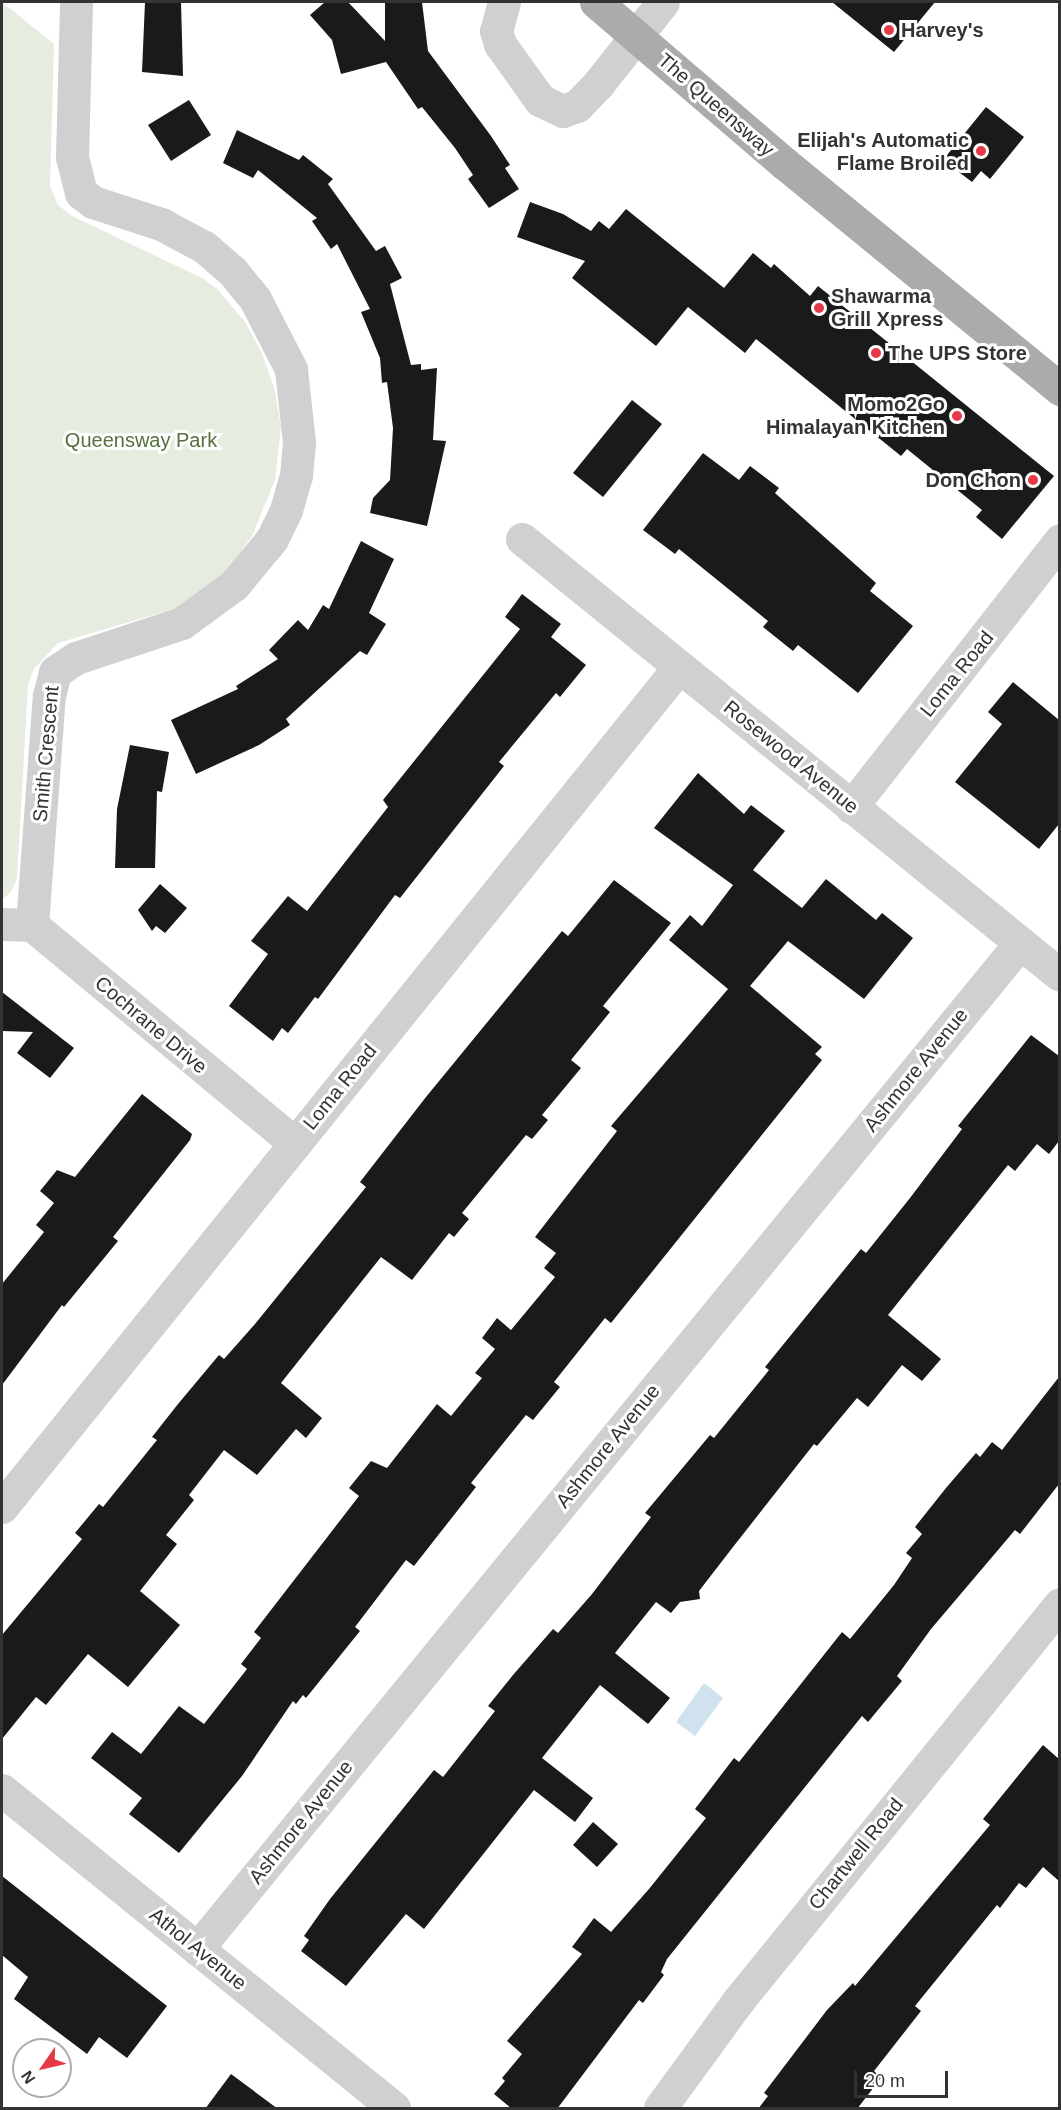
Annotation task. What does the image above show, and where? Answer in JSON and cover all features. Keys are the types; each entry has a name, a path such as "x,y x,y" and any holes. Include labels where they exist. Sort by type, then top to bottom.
{"main road":[{"name":"The Queensway","path":"596,2 1059,389"}],"street":[{"name":"Smith Crescent","path":"17,925 49,696 55,672 76,658 183,624 234,585 272,539 286,510 296,476 299,442 291,369 255,299 232,271 204,247 161,224 93,202 81,193 72,157 76,2"},
{"path":"504,2 496,31 500,44 540,100 558,111 577,106 663,2"},
{"name":"Rosewood Avenue","path":"522,539 1059,975"},
{"name":"Loma Road","path":"851,807 1059,540"},
{"name":"Loma Road","path":"2,1507 680,667"},
{"name":"Cochrane Drive","path":"17,925 295,1143"},
{"name":"Ashmore Avenue","path":"197,1949 1020,943"},
{"name":"Chartwell Road","path":"660,2109 738,2001 1059,1604"},
{"name":"Athol Avenue","path":"2,1790 394,2109"}],"green space":[{"name":"Queensway Park","path":"2,2 54,44 50,186 58,205 72,216 204,279 218,290 245,322 261,351 274,387 281,427 275,480 252,536 226,572 184,606 58,643 34,669 28,685 17,878 11,892 2,900"}],"water":[{"path":"704,1683 723,1698 695,1736 676,1722"}],"building":[{"path":"145,2 181,2 183,76 142,72"},
{"path":"325,2 348,2 385,41 385,2 422,2 428,51 491,136 510,165 505,168 519,189 489,208 468,179 473,175 455,148 422,107 418,109 386,62 341,74 332,40 310,15"},
{"name":"Harvey's","path":"832,2 935,2 894,52"},
{"path":"189,100 211,135 171,161 148,125"},
{"name":"Elijah's Automatic Flame Broiled","path":"986,107 1024,137 990,179 981,171 972,182 943,160"},
{"path":"237,130 299,160 303,155 333,179 328,184 376,251 385,246 402,278 390,284 411,365 421,364 421,370 437,368 433,440 446,441 427,526 370,513 373,498 390,480 393,428 387,382 382,383 380,358 361,312 370,309 337,244 331,249 312,221 317,218 258,170 253,178 223,163"},
{"path":"530,202 563,214 591,231 599,221 609,229 626,209 724,288 753,253 771,268 774,264 810,296 818,286 1054,476 1002,539 976,517 982,510 907,449 901,456 756,339 745,353 688,307 656,346 572,278 585,261 517,237"},
{"path":"632,400 662,424 603,497 573,473"},
{"path":"703,453 739,480 750,466 779,488 775,493 876,583 870,591 913,626 858,693 798,645 793,651 763,627 768,621 679,549 675,554 643,530"},
{"path":"361,541 394,559 369,613 386,624 367,655 360,651 286,719 290,725 259,745 196,774 171,720 238,689 236,686 278,659 269,650 298,620 308,630 323,605 329,609"},
{"path":"522,594 561,624 551,637 586,665 560,697 556,693 499,762 504,766 400,898 395,895 318,999 315,997 288,1033 282,1028 273,1041 229,1006 268,954 251,941 288,896 307,911 388,807 383,800 520,629 505,617"},
{"path":"1013,682 1059,720 1059,824 1039,849 955,782 1002,724 988,712"},
{"path":"130,745 169,752 162,792 157,791 155,868 115,868 117,809"},
{"path":"698,773 744,814 751,805 785,831 753,870 802,908 826,879 876,920 882,913 913,938 864,999 788,941 750,986 822,1047 815,1054 822,1060 611,1323 605,1318 554,1382 560,1387 533,1420 526,1415 471,1483 476,1487 414,1566 406,1560 355,1627 360,1631 306,1698 303,1695 296,1704 293,1701 242,1776 179,1853 129,1814 142,1798 91,1758 112,1732 141,1754 179,1706 204,1724 247,1669 241,1664 261,1638 254,1632 359,1496 349,1488 371,1461 387,1468 437,1404 451,1416 482,1378 475,1373 495,1349 482,1338 497,1318 511,1330 555,1277 544,1268 556,1253 535,1237 617,1131 611,1126 728,989 669,940 690,915 702,926 733,885 654,828"},
{"path":"614,880 671,923 603,1006 610,1012 571,1060 581,1068 542,1115 548,1120 532,1139 526,1135 462,1213 469,1219 454,1237 449,1233 412,1280 381,1257 281,1383 322,1418 306,1438 296,1429 257,1475 224,1450 189,1495 194,1500 166,1535 177,1544 140,1591 180,1625 128,1687 88,1654 46,1705 36,1697 2,1739 2,1635 82,1539 75,1533 99,1504 103,1507 157,1440 152,1437 178,1404 219,1355 224,1359 255,1324 366,1187 360,1182 426,1097 562,931 568,936"},
{"path":"160,884 187,908 165,933 156,926 152,931 138,910"},
{"path":"2,992 74,1048 50,1078 17,1053 33,1032 2,1031"},
{"path":"1031,1035 1059,1056 1059,1141 1049,1154 1037,1144 1015,1171 1008,1165 888,1315 941,1359 922,1381 902,1365 868,1407 857,1398 817,1446 814,1444 733,1547 699,1591 700,1599 680,1602 671,1613 656,1602 615,1653 670,1698 648,1724 600,1685 542,1758 593,1798 575,1822 534,1790 424,1929 406,1914 346,1986 301,1951 309,1940 304,1936 330,1899 434,1770 443,1777 495,1711 488,1706 513,1675 553,1629 558,1633 592,1594 651,1517 645,1513 710,1435 714,1438 769,1370 765,1367 861,1249 866,1253 962,1129 958,1126"},
{"path":"142,1094 192,1134 190,1140 113,1237 118,1241 64,1307 62,1305 2,1385 2,1284 44,1232 36,1225 54,1203 40,1191 57,1170 75,1177"},
{"path":"1059,1377 1059,1484 1020,1534 1015,1530 931,1629 897,1676 902,1681 868,1722 862,1716 667,1959 661,1972 664,1975 643,2003 639,2000 557,2109 512,2109 494,2094 505,2081 502,2078 522,2054 507,2041 582,1954 572,1947 594,1918 611,1932 649,1889 706,1818 695,1809 734,1758 739,1762 842,1632 850,1639 894,1585 912,1558 906,1553 922,1534 915,1527 946,1488 976,1453 980,1457 992,1442 1002,1450"},
{"path":"1043,1745 1059,1759 1059,1881 1043,1867 1026,1888 1019,1883 1000,1908 997,1905 915,2006 921,2011 874,2071 881,2078 857,2109 758,2109 768,2096 764,2093 827,2010 853,1983 855,1986 990,1825 983,1819"},
{"path":"593,1822 618,1844 597,1867 573,1845"},
{"path":"2,1876 167,2006 127,2058 99,2037 87,2054 72,2043 72,2038 66,2038 14,1999 28,1977 2,1955"},
{"path":"231,2074 278,2109 205,2109"}],"place":[{"name":"Harvey's","path":"889,30"},
{"name":"Elijah's Automatic Flame Broiled","path":"981,151"},
{"name":"Shawarma Grill Xpress","path":"819,308"},
{"name":"The UPS Store","path":"876,353"},
{"name":"Momo2Go Himalayan Kitchen","path":"957,416"},
{"name":"Don Chon","path":"1033,480"}]}
